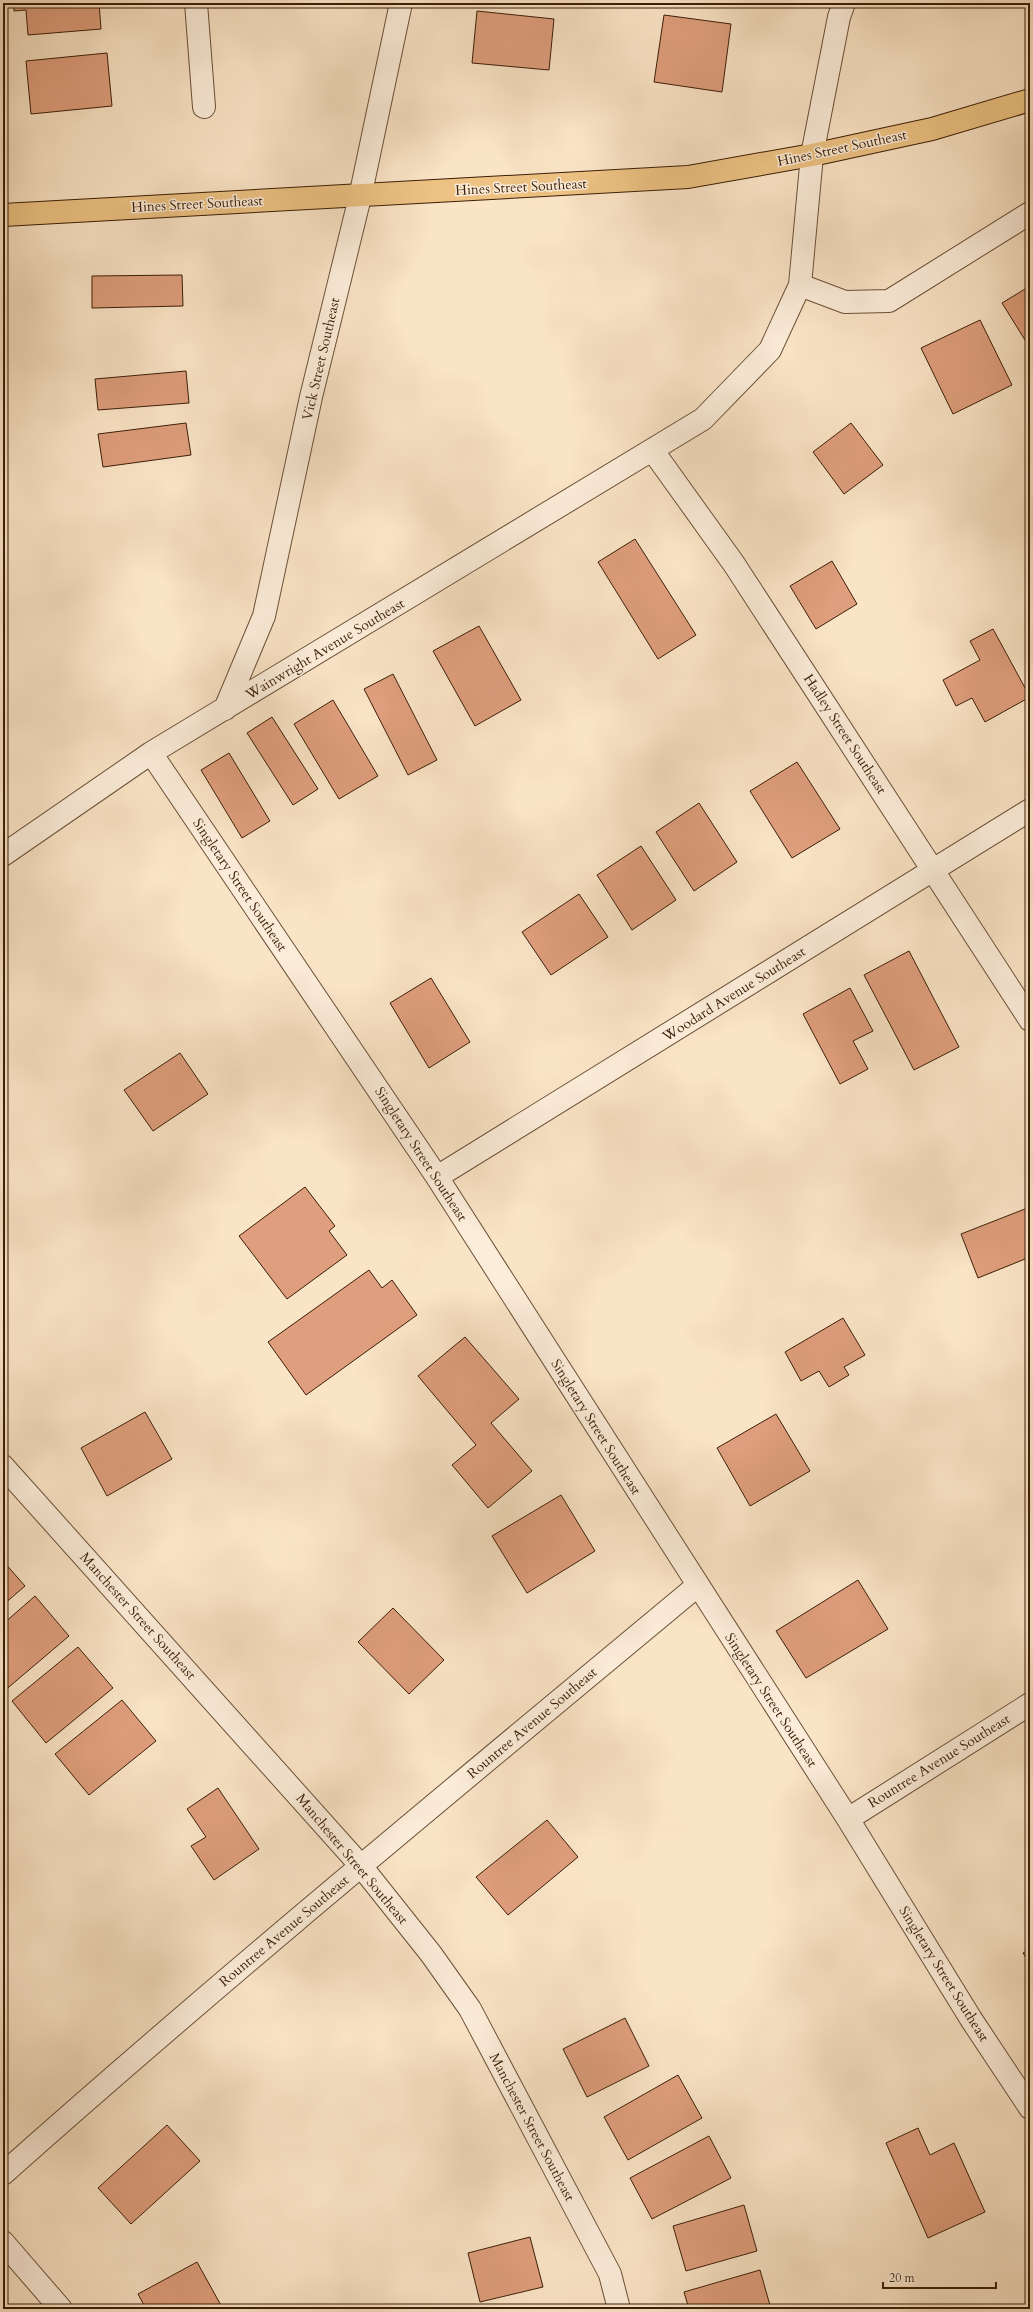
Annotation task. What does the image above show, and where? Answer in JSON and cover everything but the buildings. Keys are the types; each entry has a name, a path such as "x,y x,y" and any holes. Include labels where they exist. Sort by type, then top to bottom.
{"main road":[{"name":"Hines Street Southeast","path":"3,215 308,197 360,197 688,177 812,155 932,129 1030,100"}],"street":[{"path":"196,3 204,107"},
{"name":"Vick Street Southeast","path":"225,709 264,616 311,397 360,197 401,3"},
{"name":"Wainwright Avenue Southeast","path":"3,855 151,753 653,451 703,419 770,350 800,285 812,155 839,17 844,3"},
{"path":"800,285 845,302 889,301 1030,213"},
{"name":"Hadley Street Southeast","path":"653,451 734,564 1030,1020"},
{"name":"Singletary Street Southeast","path":"151,753 437,1178 697,1586 848,1819 971,2019 1030,2108"},
{"name":"Woodard Avenue Southeast","path":"437,1178 1030,810"},
{"name":"Manchester Street Southeast","path":"3,1466 361,1866 431,1954 470,2010 610,2274 619,2309"},
{"name":"Rountree Avenue Southeast","path":"3,2174 94,2093 361,1866 697,1586"},
{"name":"Rountree Avenue Southeast","path":"848,1819 1030,1704"},
{"path":"3,2242 61,2309"}]}
